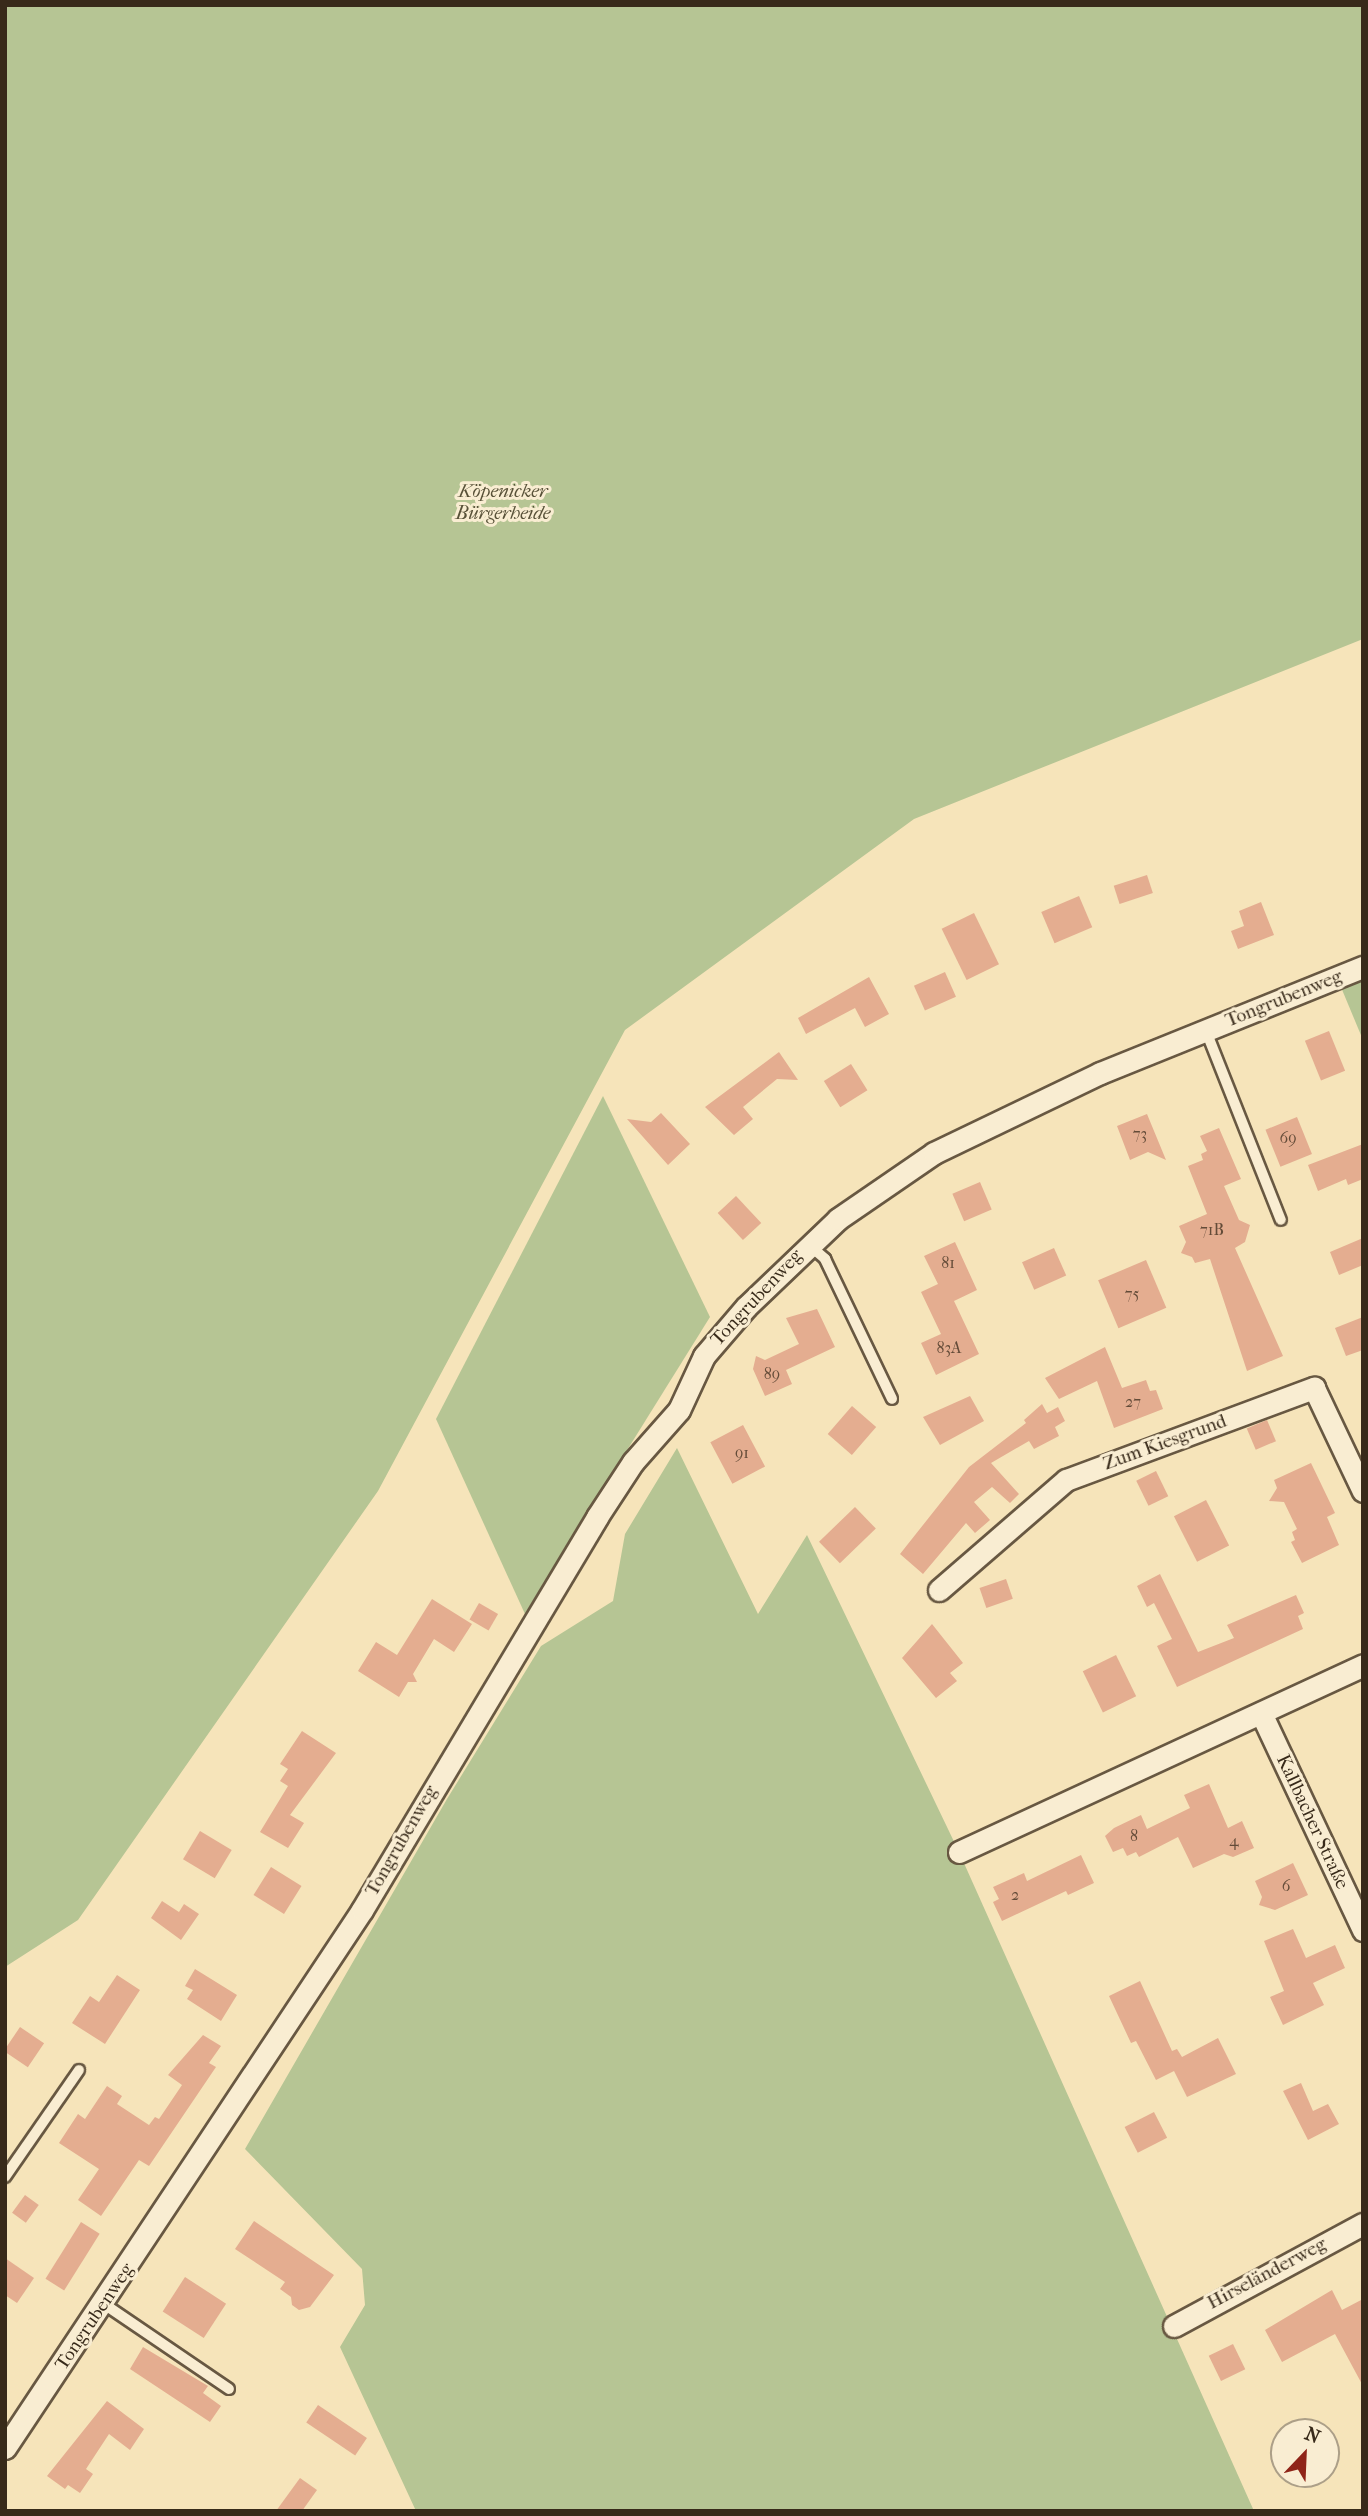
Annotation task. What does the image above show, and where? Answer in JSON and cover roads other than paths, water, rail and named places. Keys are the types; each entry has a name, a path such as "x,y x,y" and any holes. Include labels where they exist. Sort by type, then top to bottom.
{"street":[{"name":"Tongrubenweg","path":"5,2448 104,2304 362,1910 633,1462 679,1410 709,1349 808,1244 906,1168 1100,1073 1363,967"},
{"name":"Zum Kiesgrund","path":"939,1590 1066,1480 1314,1388 1363,1491"},
{"path":"959,1852 1363,1665"},
{"name":"Kallbacher Straße","path":"1261,1713 1363,1930"},
{"name":"Hirseländerweg","path":"1174,2326 1363,2224"}],"lane":[{"name":"Tongrubenweg","path":"1206,1031 1280,1220"},
{"name":"Tongrubenweg","path":"808,1244 831,1269 892,1399"},
{"path":"5,2177 79,2070"},
{"path":"104,2304 229,2389"}],"park label":[{"name":"Köpenicker Bürgerheide","path":"503,503"}]}
